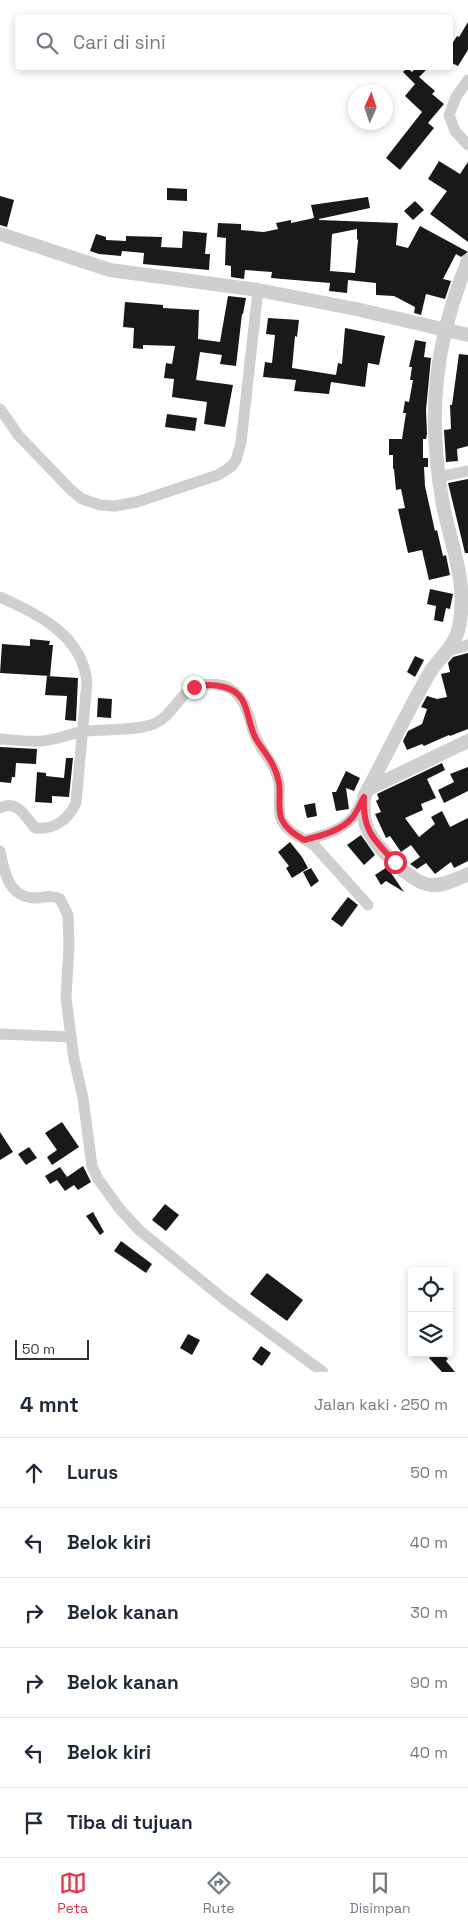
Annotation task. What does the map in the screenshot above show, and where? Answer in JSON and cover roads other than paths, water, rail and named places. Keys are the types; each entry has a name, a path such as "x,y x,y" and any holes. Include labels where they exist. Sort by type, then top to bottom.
{"street":[{"path":"468,80 456,97 449,115 455,131 468,144"},
{"path":"0,234 110,270 258,290 404,319 468,335"},
{"path":"304,840 323,834 352,818 428,676 454,642 459,627 460,568 443,506 438,477 434,390 445,329 468,261"},
{"path":"0,409 19,436 82,499 100,505 115,506 138,502 218,475 232,466 236,460 241,443 258,290"},
{"path":"438,477 468,471"},
{"path":"0,597 45,619 62,632 77,652 86,670 87,682 76,803 64,821 51,828 35,828 17,807 8,805 0,808"},
{"path":"448,650 468,645"},
{"path":"0,739 41,741 83,732 153,724 160,721 182,696 194,687 210,684 232,689 244,702 255,736 271,761 279,781 281,819 289,830 314,845 368,905"},
{"path":"366,793 468,741"},
{"path":"366,793 364,817 367,829 390,857 418,881 432,886 468,874"},
{"path":"0,851 5,877 14,889 28,897 51,896 58,898 65,906 68,915 69,945 66,998 70,1036 83,1098 92,1166 98,1179 139,1230 231,1305 323,1372"},
{"path":"0,1034 70,1036"}]}
